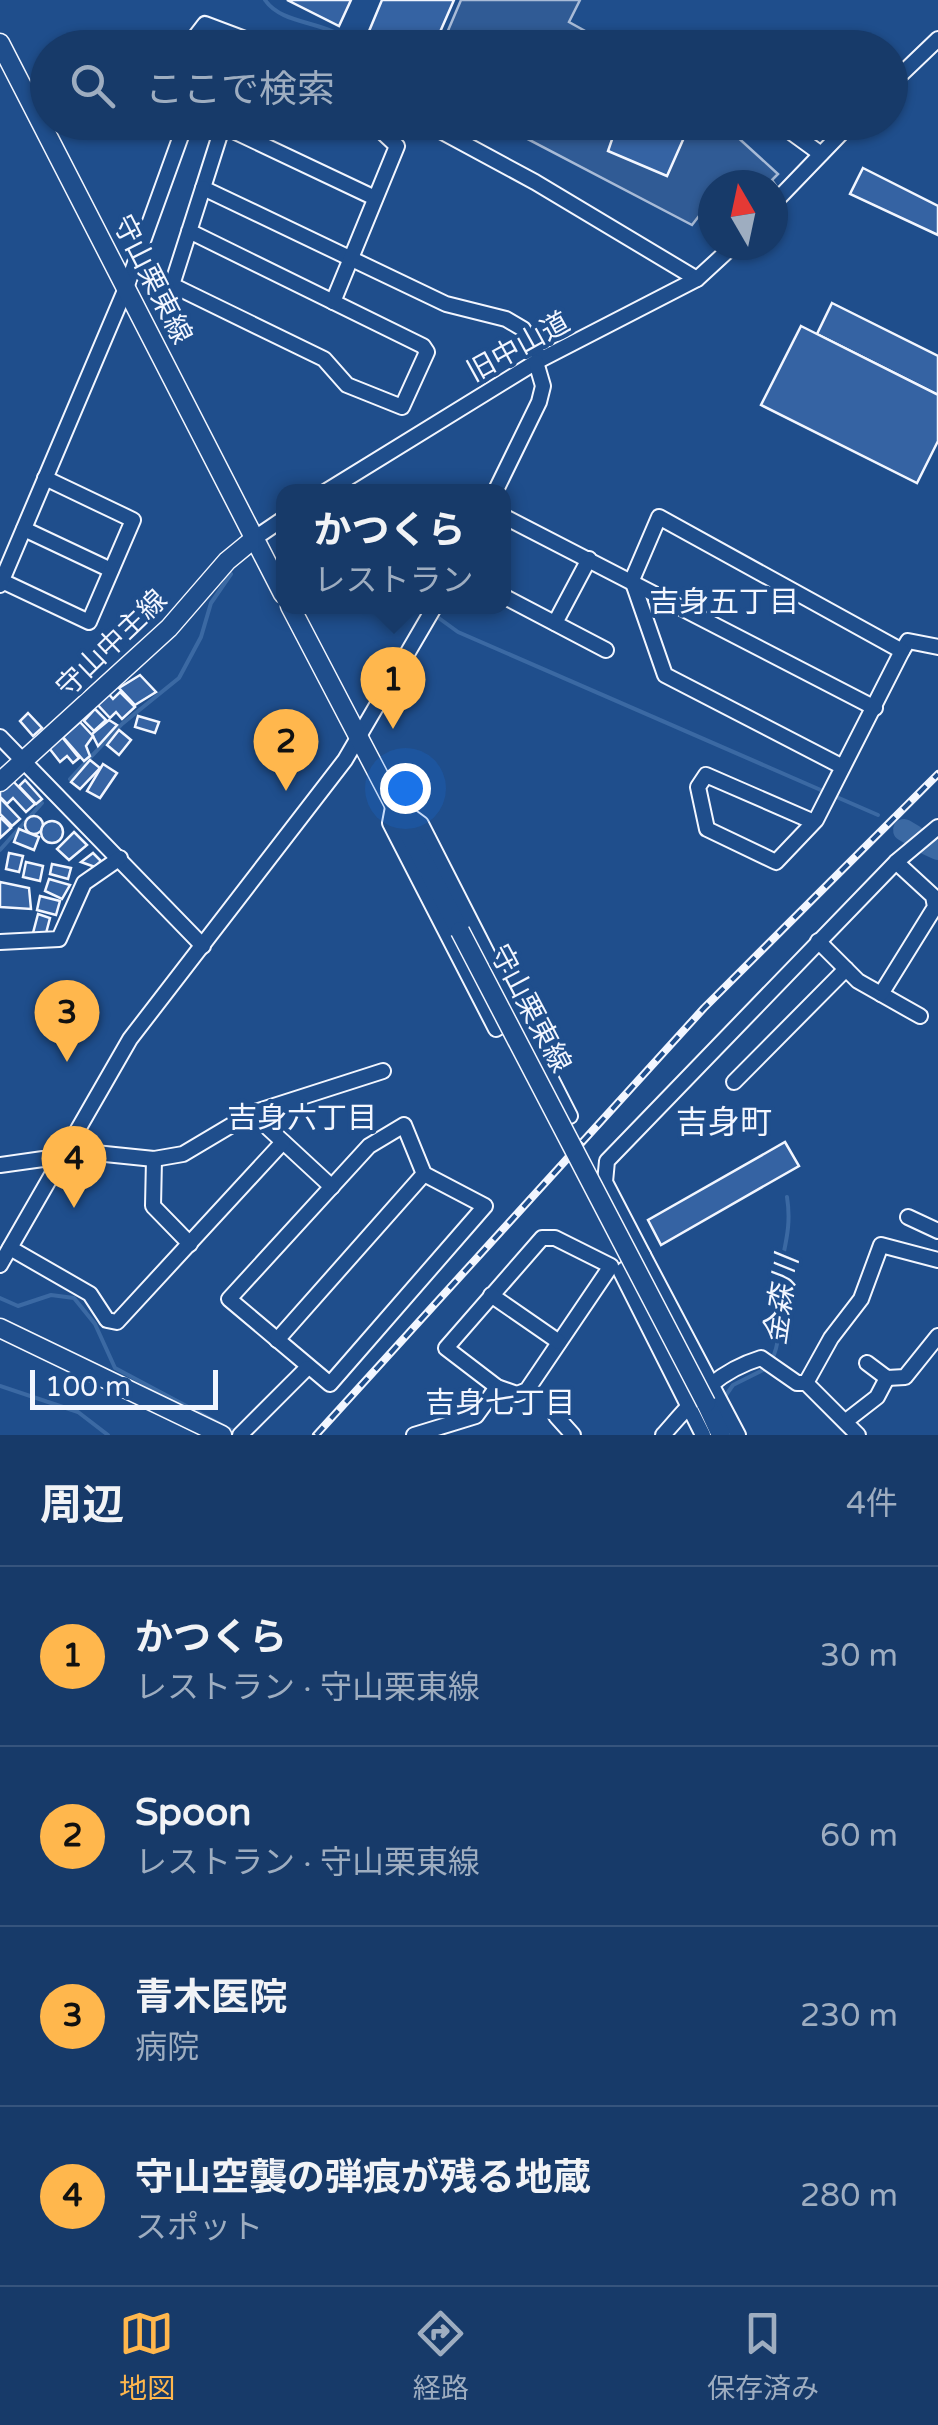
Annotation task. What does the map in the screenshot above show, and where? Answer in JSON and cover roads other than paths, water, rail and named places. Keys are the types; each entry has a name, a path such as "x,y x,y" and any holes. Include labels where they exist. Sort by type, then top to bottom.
{"main road":[{"name":"守山栗東線","path":"0,43 30,101"},
{"name":"守山栗東線","path":"50,140 276,580"},
{"name":"守山中主線","path":"0,782 169,628 228,561 255,538"},
{"name":"守山栗東線","path":"294,614 710,1407 720,1434"},
{"path":"0,1328 222,1435"}],"street":[{"path":"908,67 938,39"},
{"path":"46,478 133,520 89,622 1,583 126,288 179,140"},
{"path":"189,232 424,346 427,352 402,407 346,385 324,359 172,285 218,140"},
{"path":"256,140 375,198"},
{"path":"333,302 397,146 391,140"},
{"path":"457,140 535,182 696,280"},
{"path":"802,140 821,154"},
{"path":"788,188 835,140"},
{"path":"203,188 446,304 506,320 523,329 539,361 542,386 539,402 499,484"},
{"name":"旧中山道","path":"338,484 539,361 696,280 718,260"},
{"path":"841,766 665,675 632,580 658,518 902,650"},
{"path":"511,520 875,708"},
{"path":"255,538 276,524"},
{"path":"24,529 111,570"},
{"path":"555,623 588,558"},
{"path":"511,600 606,650"},
{"path":"0,1265 130,1040 358,741 430,614"},
{"path":"814,822 706,774 698,787 708,829 776,862 814,822 908,641 938,647"},
{"path":"0,737 204,946"},
{"path":"391,803 390,823 496,1029 519,1016"},
{"path":"391,803 420,824 570,1116"},
{"path":"710,1407 709,1382 605,1182 607,1161 896,862 938,828"},
{"path":"0,942 59,939 84,883 120,858"},
{"path":"880,994 935,907 933,896 896,862"},
{"path":"818,941 846,969 920,1016"},
{"path":"734,1082 846,969"},
{"path":"0,1165 63,1157 154,1159 184,1154 252,1113 383,1071"},
{"path":"252,1113 332,1186"},
{"path":"404,1125 424,1174 454,1193 486,1206 330,1384 228,1300 369,1146 404,1125"},
{"path":"10,1248 90,1294 107,1320 116,1322 283,1142"},
{"path":"154,1159 153,1206 190,1244"},
{"path":"277,1340 424,1174"},
{"path":"908,1217 938,1232"},
{"path":"643,1255 616,1269 522,1394 497,1387 446,1348 542,1238 555,1238 616,1269 710,1407"},
{"path":"806,1383 831,1338 861,1299 881,1245 938,1260"},
{"path":"491,1295 559,1342"},
{"path":"867,1364 887,1378 905,1378 938,1336"},
{"path":"709,1382 756,1359 772,1363 797,1382 806,1383 858,1435"},
{"path":"242,1433 307,1368"},
{"path":"846,1422 877,1397 887,1378"},
{"path":"709,1382 710,1407"},
{"path":"414,1435 465,1428 497,1387"},
{"path":"663,1435 710,1407"},
{"path":"556,1416 573,1435"}],"waterway":[{"path":"265,0 284,15 328,30"},
{"path":"70,779 122,724 179,678 201,637 211,603 231,574"},
{"path":"436,616 458,632 823,791"},
{"path":"832,795 878,815"},
{"path":"0,850 42,803"},
{"path":"904,830 914,836"},
{"path":"927,844 938,849"},
{"name":"金森川","path":"772,1359 778,1334 787,1197"},
{"name":"金森川","path":"0,1298 18,1306 51,1295 74,1298 95,1324 115,1368 237,1433"},
{"name":"金森川","path":"724,1398 733,1385 767,1368"},
{"path":"0,1386 78,1412 108,1435"}],"railway":[{"path":"316,1435 704,1008 938,774"}],"place":[{"name":"かつくら","path":"393,729"},
{"name":"Spoon","path":"286,791"},
{"name":"青木医院","path":"67,1062"},
{"name":"守山空襲の弾痕が残る地蔵","path":"74,1208"}],"district":[{"name":"吉身五丁目","path":"724,602"},
{"name":"吉身六丁目","path":"302,1118"},
{"name":"吉身町","path":"724,1122"},
{"name":"吉身七丁目","path":"500,1403"}]}
